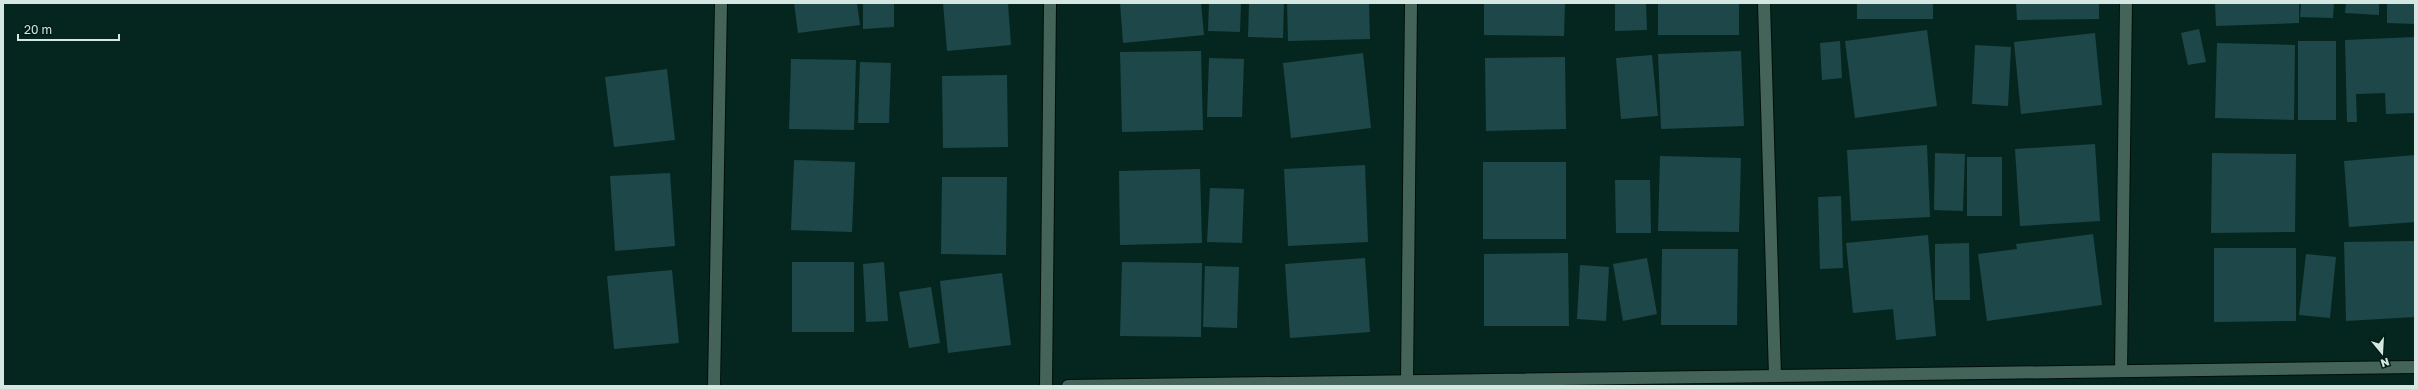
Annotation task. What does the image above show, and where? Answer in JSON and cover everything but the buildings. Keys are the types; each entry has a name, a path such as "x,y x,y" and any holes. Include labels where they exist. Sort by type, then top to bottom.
{"street":[{"path":"714,386 721,3"},
{"path":"1046,386 1050,3"},
{"path":"1407,381 1411,3"},
{"path":"1764,3 1775,376"},
{"path":"2121,371 2126,3"},
{"path":"1068,386 2415,367"}]}
